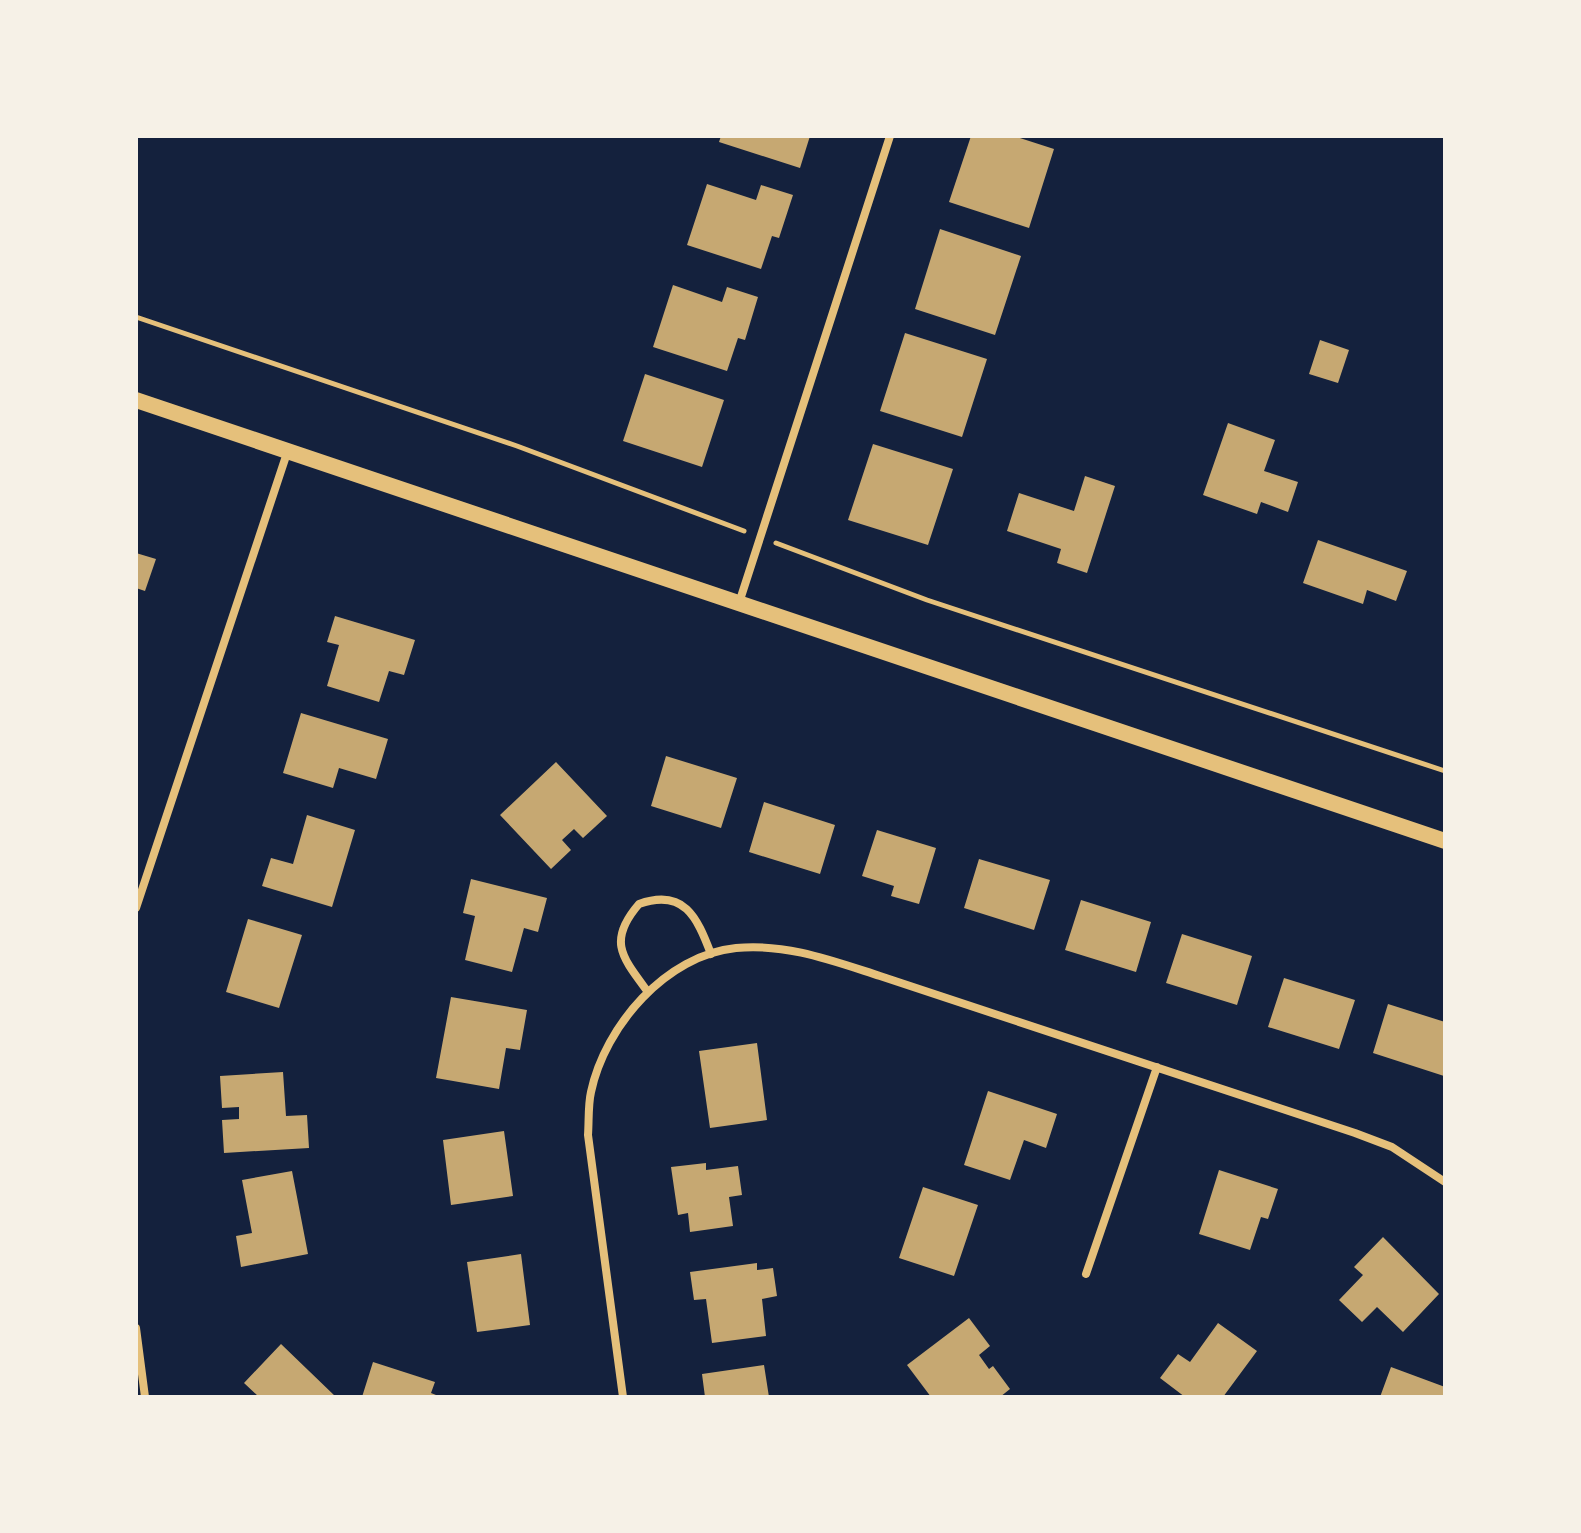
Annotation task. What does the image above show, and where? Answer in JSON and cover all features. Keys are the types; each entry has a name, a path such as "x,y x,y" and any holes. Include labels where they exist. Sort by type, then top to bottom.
{"main road":[{"path":"136,400 1445,841"}],"street":[{"path":"739,604 890,136"},
{"path":"136,908 288,450"},
{"path":"648,992 621,950 620,935 627,918 639,904 664,898 678,902 700,926 711,954"},
{"path":"623,1397 588,1135 590,1092 604,1053 624,1020 648,992 711,954 736,948 810,954 1367,1138 1392,1147 1445,1182"},
{"path":"1086,1274 1157,1067"},
{"path":"136,1328 145,1397"}],"path":[{"path":"136,317 517,446 927,600 1445,771"}],"building":[{"path":"721,136 810,136 800,168 719,142"},
{"path":"971,136 1014,136 1054,149 1029,228 949,202"},
{"path":"707,184 756,200 761,185 793,195 779,238 772,236 761,269 687,245"},
{"path":"940,229 1021,256 995,335 915,309"},
{"path":"673,285 722,302 727,287 758,297 745,340 738,338 727,371 653,347"},
{"path":"905,333 987,359 962,437 880,411"},
{"path":"1320,340 1349,350 1338,383 1309,374"},
{"path":"645,374 724,400 702,467 623,441"},
{"path":"1228,423 1275,440 1264,471 1298,482 1288,512 1261,502 1257,514 1203,495"},
{"path":"873,444 953,469 928,545 848,520"},
{"path":"1085,476 1115,486 1087,573 1057,563 1061,549 1007,531 1019,493 1074,511"},
{"path":"1318,540 1407,571 1396,601 1367,590 1363,604 1303,583"},
{"path":"136,553 156,559 145,591 136,588"},
{"path":"335,616 415,640 404,675 389,671 379,702 327,686 339,645 327,642"},
{"path":"301,713 388,739 376,779 339,768 333,788 283,773"},
{"path":"666,756 737,778 721,828 651,806"},
{"path":"556,762 607,816 583,838 574,829 562,840 571,850 551,869 500,815"},
{"path":"764,802 835,825 820,874 749,852"},
{"path":"307,815 355,830 332,907 262,886 271,858 293,864"},
{"path":"877,830 936,848 919,904 891,896 894,886 862,876"},
{"path":"979,859 1050,880 1034,930 964,908"},
{"path":"471,879 547,898 538,932 524,928 512,972 465,960 475,916 463,913"},
{"path":"1081,900 1151,922 1136,972 1065,950"},
{"path":"248,919 302,935 279,1008 226,992"},
{"path":"1182,934 1252,956 1237,1005 1166,983"},
{"path":"1284,978 1355,1000 1339,1049 1268,1027"},
{"path":"451,997 527,1010 520,1050 506,1048 499,1089 436,1078"},
{"path":"1388,1004 1445,1022 1444,1076 1373,1053"},
{"path":"757,1043 767,1120 710,1128 699,1051"},
{"path":"283,1072 286,1116 307,1115 309,1148 224,1153 222,1120 239,1119 239,1107 222,1108 220,1076"},
{"path":"988,1091 1057,1114 1046,1148 1024,1140 1010,1180 964,1165"},
{"path":"504,1131 513,1196 451,1205 443,1140"},
{"path":"706,1163 706,1170 738,1166 742,1195 729,1197 733,1226 690,1232 688,1213 678,1215 671,1167"},
{"path":"1219,1170 1278,1189 1268,1219 1261,1217 1250,1250 1199,1234"},
{"path":"292,1171 308,1254 241,1267 236,1236 252,1233 242,1180"},
{"path":"923,1187 978,1205 954,1276 899,1258"},
{"path":"1383,1237 1439,1294 1403,1332 1377,1307 1362,1322 1339,1300 1363,1275 1354,1267"},
{"path":"521,1254 530,1325 477,1332 467,1262"},
{"path":"757,1263 757,1270 773,1268 777,1296 762,1299 766,1336 712,1343 706,1299 694,1300 690,1272"},
{"path":"969,1318 990,1346 979,1355 989,1369 993,1366 1010,1389 1000,1397 931,1397 907,1365"},
{"path":"1218,1323 1257,1351 1223,1397 1185,1397 1160,1378 1178,1354 1190,1362"},
{"path":"281,1344 336,1397 259,1397 244,1383"},
{"path":"373,1362 435,1382 431,1393 441,1397 362,1397"},
{"path":"764,1365 769,1397 705,1397 702,1374"},
{"path":"1391,1367 1445,1387 1445,1397 1380,1397"}]}
